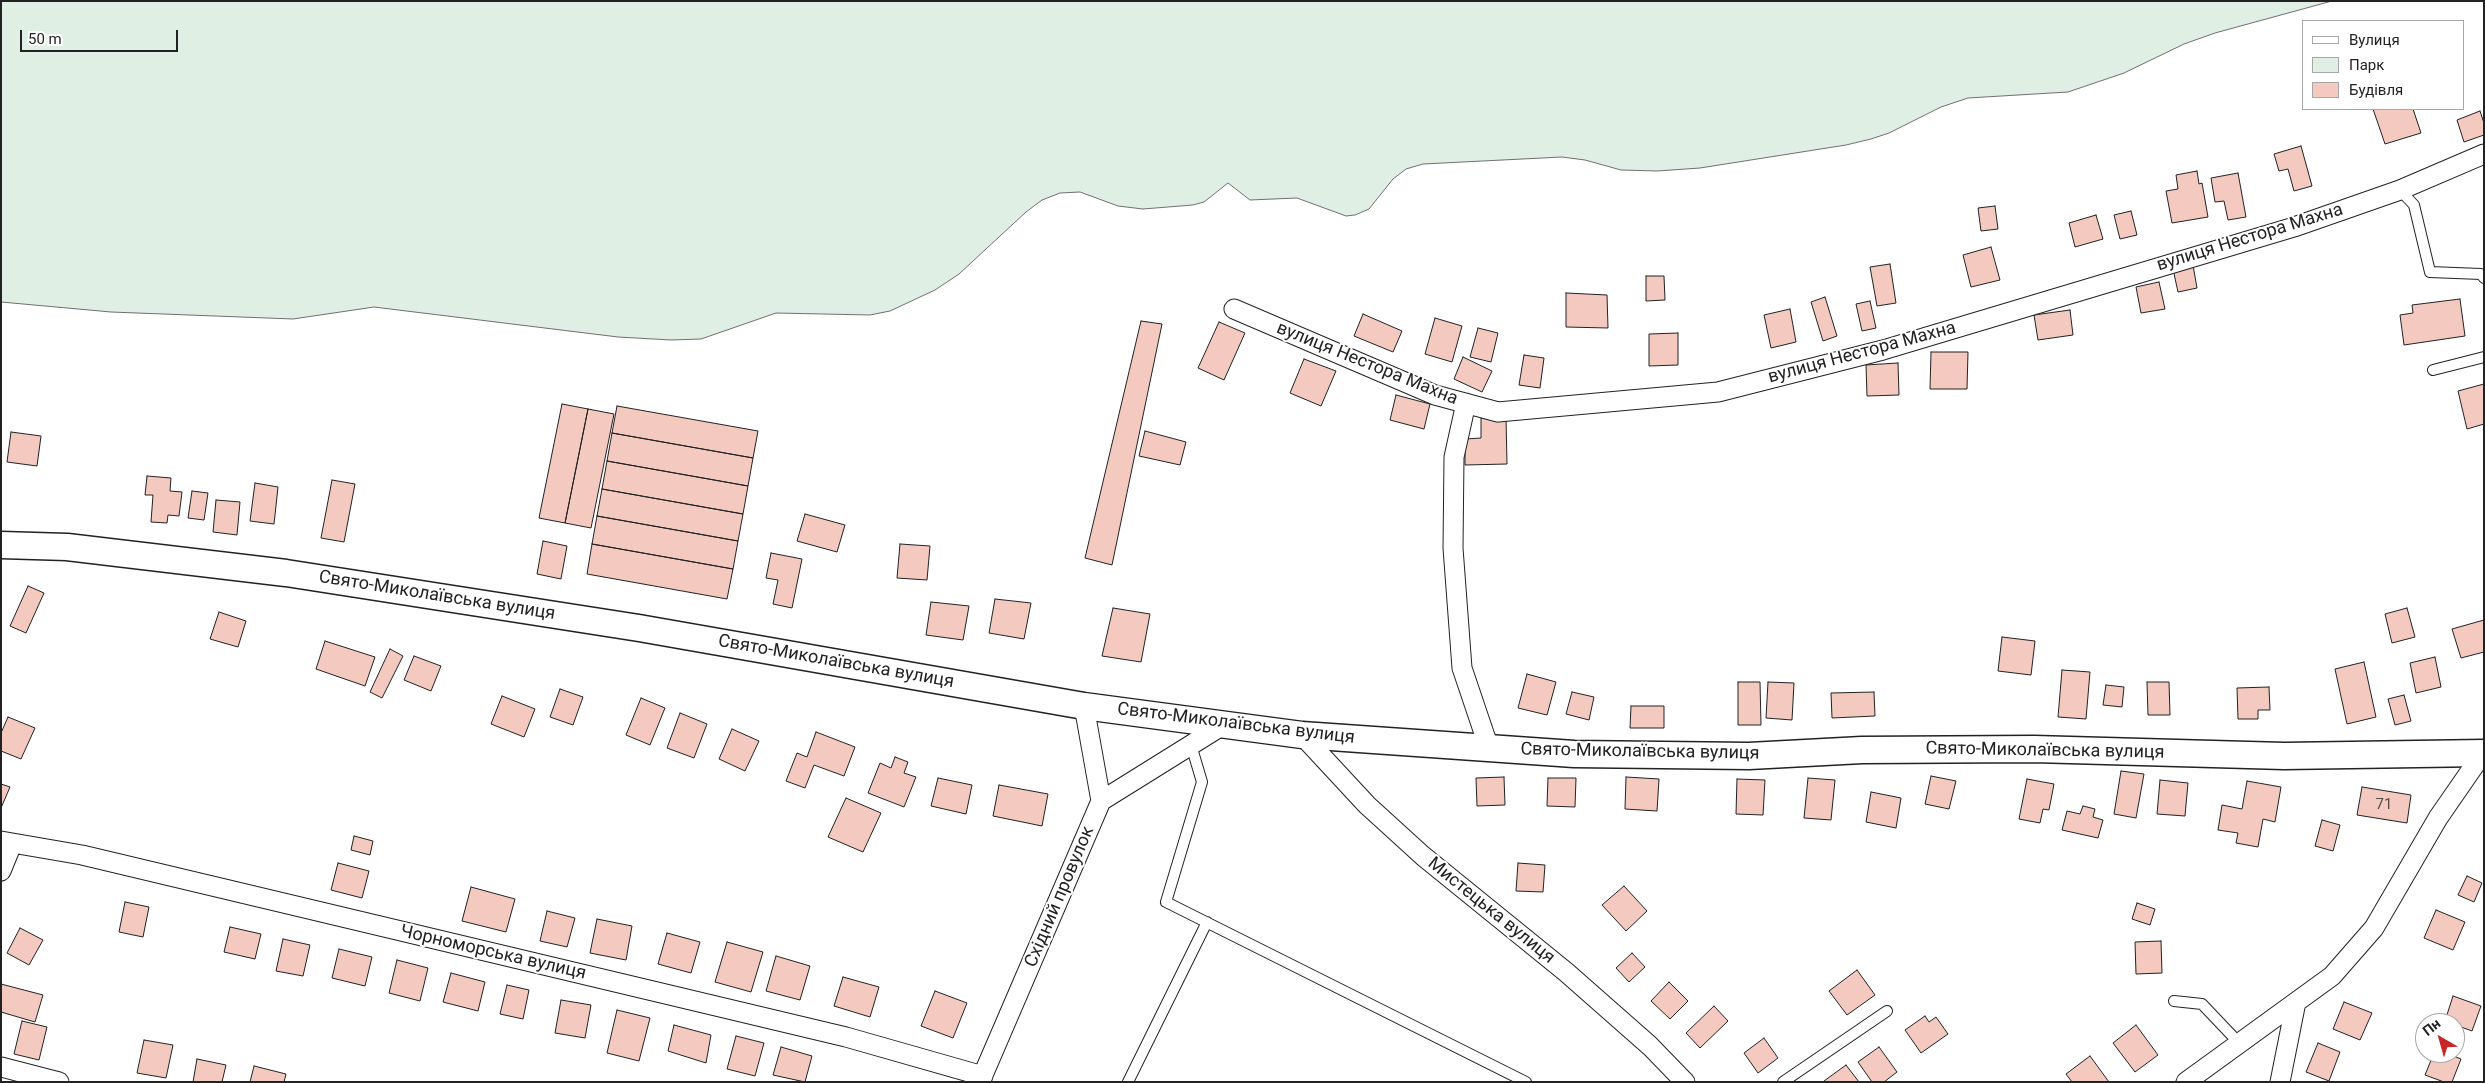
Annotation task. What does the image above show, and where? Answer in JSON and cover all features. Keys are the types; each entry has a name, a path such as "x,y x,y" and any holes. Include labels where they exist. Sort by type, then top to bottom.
{"street":[{"name":"вулиця Нестора Махна","path":"1234,310 1435,395 1498,412 1718,392 1911,341 2294,227 2400,190 2484,154"},
{"path":"1466,403 1454,457 1454,548 1462,668 1489,748"},
{"name":"Свято-Миколаївська вулиця","path":"1,545 67,547 286,572 639,628 1084,706 1302,735 1574,754 1749,756 1862,750 2034,749 2284,756 2483,753"},
{"path":"1084,706 1101,801 1223,725"},
{"name":"Мистецька вулиця","path":"1302,735 1367,805 1423,856 1566,972 1650,1046 1685,1082"},
{"path":"2186,1082 2332,976 2374,928 2438,818 2483,753"},
{"name":"Східний провулок","path":"981,1079 1101,801"},
{"path":"1,871 7,843"},
{"name":"Чорноморська вулиця","path":"7,843 92,857 836,1035 981,1079"},
{"path":"2280,1082 2296,1002"},
{"path":"1,1067 60,1082"}],"lane":[{"path":"2400,190 2414,205 2430,272 2481,274 2484,278"},
{"path":"2434,370 2484,357"},
{"path":"1191,745 1202,782 1166,902 1526,1082"},
{"path":"1128,1082 1207,922"},
{"path":"2174,1000 2202,1004 2240,1044"},
{"path":"1783,1082 1887,1011"}],"green space":[{"path":"1,1 2332,1 2215,33 2184,44 2124,73 2068,92 1968,98 1941,107 1889,133 1871,139 1846,145 1700,168 1657,171 1621,170 1585,160 1562,157 1423,164 1406,169 1393,179 1369,209 1355,215 1346,216 1297,198 1250,200 1228,183 1204,202 1193,205 1143,209 1118,206 1080,192 1060,193 1042,200 1026,212 959,274 935,290 890,311 870,315 776,313 701,339 671,340 618,337 374,307 293,319 111,312 1,302"}],"building":[{"path":"2373,110 2413,110 2421,133 2385,144"},
{"path":"2480,111 2484,123 2484,135 2464,142 2457,120"},
{"path":"2301,146 2312,186 2294,191 2288,169 2279,171 2274,154"},
{"path":"2197,171 2199,184 2202,183 2208,217 2172,223 2166,191 2178,189 2176,175"},
{"path":"2238,173 2246,217 2228,220 2224,201 2215,202 2211,178"},
{"path":"1995,206 1998,229 1981,231 1978,208"},
{"path":"2131,211 2137,235 2120,239 2114,215"},
{"path":"2096,215 2103,239 2075,247 2069,223"},
{"path":"1991,247 2000,280 1971,287 1963,255"},
{"path":"1890,264 1896,303 1877,306 1870,267"},
{"path":"2193,265 2197,288 2178,292 2173,269"},
{"path":"1646,276 1664,276 1665,300 1646,301"},
{"path":"2159,282 2165,309 2141,313 2136,287"},
{"path":"1566,293 1607,295 1608,328 1566,327"},
{"path":"1825,297 1837,336 1823,341 1811,302"},
{"path":"2460,299 2465,336 2404,345 2400,315 2413,313 2412,305"},
{"path":"1870,301 1876,328 1862,331 1856,304"},
{"path":"1790,309 1796,342 1771,348 1764,315"},
{"path":"2070,310 2073,335 2038,340 2034,315"},
{"path":"1363,314 1402,331 1393,352 1354,336"},
{"path":"1435,318 1462,326 1452,362 1425,354"},
{"path":"1141,321 1162,324 1112,565 1085,558"},
{"path":"1219,322 1245,333 1224,380 1198,368"},
{"path":"1478,328 1498,333 1491,362 1470,357"},
{"path":"1678,333 1678,365 1649,366 1649,334"},
{"path":"1931,352 1968,352 1967,389 1930,389"},
{"path":"1524,355 1544,358 1540,388 1519,385"},
{"path":"1463,357 1492,371 1482,392 1454,379"},
{"path":"1304,359 1336,371 1321,406 1290,393"},
{"path":"1898,363 1899,395 1867,396 1866,365"},
{"path":"2484,384 2484,424 2467,429 2458,391"},
{"path":"1396,395 1430,404 1424,429 1390,420"},
{"path":"562,404 588,409 565,523 539,518"},
{"path":"617,406 758,431 753,458 612,433"},
{"path":"588,409 614,414 591,528 565,523"},
{"path":"1506,417 1507,464 1465,465 1465,439 1481,438 1481,418"},
{"path":"1145,431 1186,442 1180,465 1139,456"},
{"path":"11,432 41,436 37,466 7,462"},
{"path":"612,433 753,458 748,486 607,461"},
{"path":"607,461 748,486 743,514 602,489"},
{"path":"147,476 171,478 170,491 182,492 179,516 168,515 167,523 151,522 153,495 145,495"},
{"path":"332,480 355,484 344,542 321,538"},
{"path":"255,483 278,487 274,524 250,521"},
{"path":"602,489 743,514 738,541 597,516"},
{"path":"192,491 208,493 204,520 188,518"},
{"path":"216,500 240,502 237,535 213,532"},
{"path":"805,514 845,525 837,552 797,541"},
{"path":"597,516 738,541 733,569 592,544"},
{"path":"543,541 567,546 561,579 537,574"},
{"path":"592,544 733,569 727,599 587,574"},
{"path":"900,544 930,546 927,580 897,578"},
{"path":"771,553 802,559 792,608 773,604 778,580 766,578"},
{"path":"28,586 44,593 26,633 10,626"},
{"path":"995,599 1031,603 1024,639 989,633"},
{"path":"931,602 969,606 963,640 926,635"},
{"path":"1113,608 1150,614 1141,662 1102,656"},
{"path":"2407,608 2415,637 2392,643 2385,614"},
{"path":"219,612 246,621 238,647 210,639"},
{"path":"2484,620 2484,652 2461,658 2452,629"},
{"path":"2002,637 2035,641 2031,675 1998,671"},
{"path":"325,641 375,657 365,686 316,669"},
{"path":"390,649 403,656 382,698 370,692"},
{"path":"414,656 441,666 431,691 404,680"},
{"path":"2435,657 2441,687 2416,693 2410,663"},
{"path":"2364,662 2376,717 2347,724 2335,669"},
{"path":"2062,670 2090,672 2086,719 2058,717"},
{"path":"1527,674 1556,682 1547,715 1518,708"},
{"path":"1738,682 1760,682 1761,725 1738,725"},
{"path":"1768,682 1794,683 1792,720 1766,718"},
{"path":"2147,682 2169,682 2170,715 2148,715"},
{"path":"2106,685 2124,687 2122,707 2103,705"},
{"path":"2269,687 2270,710 2258,710 2258,719 2238,719 2237,688"},
{"path":"560,689 583,697 573,725 550,717"},
{"path":"1572,692 1594,697 1589,720 1566,714"},
{"path":"1874,692 1875,716 1832,718 1831,693"},
{"path":"2404,695 2411,721 2395,725 2388,699"},
{"path":"502,696 535,709 524,737 491,724"},
{"path":"641,698 665,708 650,745 626,735"},
{"path":"1631,706 1664,706 1664,728 1630,728"},
{"path":"680,713 707,724 694,758 667,748"},
{"path":"8,717 35,728 21,759 1,751 1,733"},
{"path":"732,729 759,741 745,771 719,759"},
{"path":"816,732 855,747 844,776 814,765 805,788 786,781 797,753 807,757"},
{"path":"895,757 908,762 904,773 916,777 904,807 868,793 880,763 891,768"},
{"path":"2121,771 2144,774 2136,818 2114,814"},
{"path":"1931,776 1956,781 1949,809 1925,804"},
{"path":"1504,777 1505,805 1477,806 1476,778"},
{"path":"1626,777 1659,779 1657,811 1625,809"},
{"path":"938,778 972,785 966,814 931,806"},
{"path":"1548,778 1576,778 1575,807 1547,806"},
{"path":"1808,778 1835,780 1831,820 1804,818"},
{"path":"1737,779 1765,780 1763,815 1736,814"},
{"path":"2027,779 2054,784 2049,810 2043,809 2040,823 2019,819"},
{"path":"2160,780 2188,783 2185,816 2157,814"},
{"path":"2247,781 2281,787 2275,822 2263,819 2258,847 2236,843 2238,833 2218,830 2222,805 2242,809"},
{"path":"1,784 10,787 1,808"},
{"path":"999,785 1048,794 1042,826 993,816"},
{"path":"2362,787 2411,795 2407,823 2357,815"},
{"path":"1871,792 1901,798 1896,828 1866,822"},
{"path":"846,798 881,813 863,852 828,837"},
{"path":"2083,806 2095,809 2093,817 2103,820 2098,838 2062,830 2067,811 2080,814"},
{"path":"2322,820 2340,825 2333,851 2315,846"},
{"path":"354,836 373,841 370,855 351,850"},
{"path":"338,863 369,871 362,898 331,890"},
{"path":"1518,863 1545,865 1543,892 1516,891"},
{"path":"2467,876 2482,883 2474,902 2458,895"},
{"path":"1624,886 1647,911 1626,931 1602,905"},
{"path":"471,887 515,899 506,932 462,921"},
{"path":"125,902 149,907 143,937 119,932"},
{"path":"2137,903 2155,909 2150,925 2132,919"},
{"path":"2436,910 2465,922 2453,950 2424,938"},
{"path":"547,911 575,918 567,947 540,941"},
{"path":"597,919 632,926 626,960 590,953"},
{"path":"230,927 261,934 255,959 224,952"},
{"path":"20,928 43,940 29,965 7,953"},
{"path":"667,933 700,942 691,973 658,964"},
{"path":"283,939 310,945 303,976 276,971"},
{"path":"2161,941 2162,973 2136,974 2135,942"},
{"path":"727,942 763,952 751,992 715,982"},
{"path":"339,949 372,957 365,986 332,978"},
{"path":"1632,953 1645,967 1629,982 1616,968"},
{"path":"776,956 810,966 800,1000 766,991"},
{"path":"397,960 428,968 420,1001 389,993"},
{"path":"1857,970 1875,995 1847,1015 1829,991"},
{"path":"451,973 485,982 478,1011 443,1002"},
{"path":"843,977 879,987 870,1017 834,1006"},
{"path":"1669,982 1688,1001 1670,1019 1651,1001"},
{"path":"1,984 43,995 35,1022 1,1012"},
{"path":"507,985 529,990 523,1019 500,1014"},
{"path":"935,991 967,1003 953,1038 921,1026"},
{"path":"2453,996 2481,1006 2472,1031 2465,1028 2465,1013 2448,1013"},
{"path":"561,1000 591,1005 585,1038 555,1033"},
{"path":"2344,1002 2372,1013 2360,1040 2333,1029"},
{"path":"1714,1006 1728,1021 1700,1048 1686,1033"},
{"path":"617,1010 650,1018 639,1061 607,1053"},
{"path":"1925,1016 1929,1022 1936,1017 1948,1034 1921,1053 1905,1030"},
{"path":"22,1021 47,1027 39,1060 14,1054"},
{"path":"674,1025 711,1035 706,1063 668,1051"},
{"path":"2136,1025 2158,1055 2135,1072 2113,1043"},
{"path":"736,1036 764,1043 755,1076 727,1069"},
{"path":"1764,1038 1778,1058 1758,1073 1744,1053"},
{"path":"144,1040 173,1045 166,1078 137,1073"},
{"path":"2318,1043 2340,1052 2329,1081 2306,1072"},
{"path":"781,1047 812,1056 805,1082 773,1075"},
{"path":"1879,1047 1897,1072 1884,1082 1872,1082 1858,1062"},
{"path":"2090,1056 2109,1082 2072,1082 2066,1074"},
{"path":"197,1059 226,1065 222,1082 193,1082"},
{"path":"2430,1063 2459,1063 2452,1082 2444,1082 2425,1075"},
{"path":"1846,1065 1859,1082 1824,1081"},
{"path":"254,1066 286,1074 284,1082 250,1082"}]}
